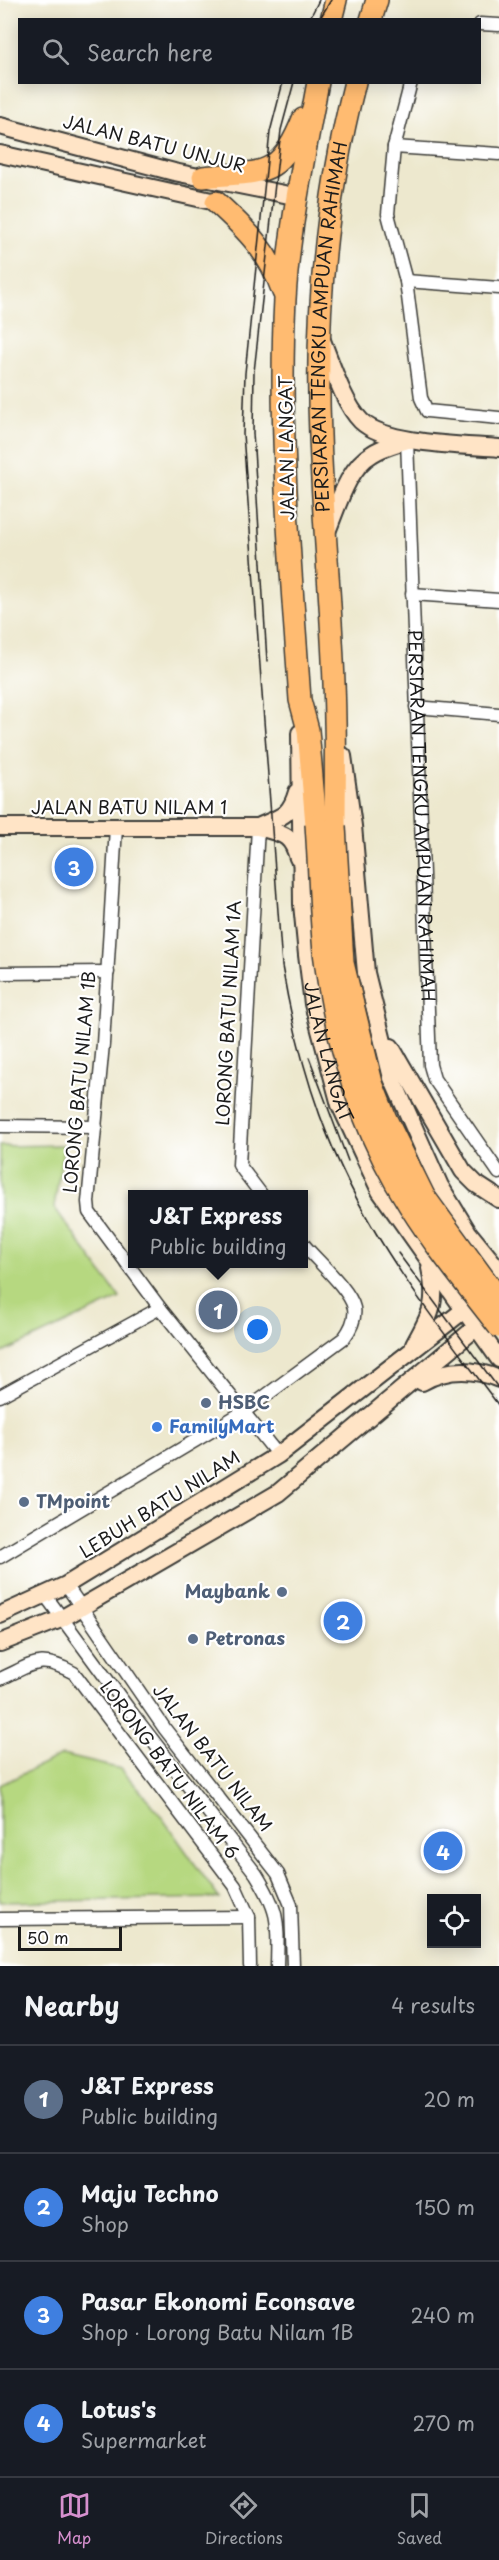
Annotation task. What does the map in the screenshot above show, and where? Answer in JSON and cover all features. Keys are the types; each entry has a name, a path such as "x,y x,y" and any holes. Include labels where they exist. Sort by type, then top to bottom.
{"highway":[{"path":"332,18 336,0"},
{"path":"372,18 377,0"},
{"path":"203,177 269,169 284,157 295,141 318,84"},
{"name":"PERSIARAN TENGKU AMPUAN RAHIMAH","path":"299,197 318,84"},
{"name":"PERSIARAN TENGKU AMPUAN RAHIMAH","path":"327,573 319,432 323,287 332,203 355,84"},
{"path":"299,197 332,203"},
{"name":"JALAN LANGAT","path":"299,197 285,298 284,454 300,700 326,825 342,963 372,1083 386,1119 424,1196 499,1299"},
{"path":"216,202 249,232 274,267 285,298"},
{"name":"JALAN LANGAT","path":"327,573 335,720 326,825 324,951 330,991 351,1080 373,1137 409,1204 449,1262 499,1327"}],"main road":[{"name":"JALAN BATU UNJUR","path":"0,126 203,177 299,197"},
{"path":"0,154 216,202"},
{"path":"321,338 349,402 362,421 407,440 499,448"},
{"path":"325,535 351,478 362,462 371,454 407,440"},
{"name":"JALAN LANGAT","path":"300,700 299,782 302,904 313,1004 340,1105 380,1191 428,1262 499,1359"},
{"name":"JALAN LANGAT","path":"335,720 353,826 366,973 392,1078 440,1186 468,1232 499,1270"},
{"path":"258,827 288,812 293,805 299,782"},
{"name":"JALAN BATU NILAM 1","path":"0,827 258,827"},
{"path":"258,827 282,834 294,842 301,867"},
{"path":"378,1023 463,1171 476,1184 499,1200"},
{"path":"396,1216 431,1241 445,1237 453,1221 440,1186"},
{"path":"411,1351 432,1306 435,1290 428,1262"},
{"name":"LEBUH BATU NILAM","path":"0,1615 66,1585 278,1455 464,1310 499,1276"},
{"path":"0,1643 82,1607 278,1493 398,1395 499,1308"},
{"path":"398,1395 439,1372 481,1373 499,1379"}],"street":[{"path":"481,24 499,25"},
{"path":"410,84 394,147 388,214 406,281 421,398 427,411 499,418"},
{"path":"394,147 499,154"},
{"path":"406,281 499,288"},
{"name":"PERSIARAN TENGKU AMPUAN RAHIMAH","path":"407,440 428,1048 434,1079 499,1173"},
{"path":"412,594 499,600"},
{"path":"416,707 499,714"},
{"name":"LORONG BATU NILAM 1B","path":"116,827 108,972 88,1202 89,1212 128,1265"},
{"name":"LORONG BATU NILAM 1A","path":"258,827 239,1165 258,1190"},
{"path":"0,973 108,972"},
{"path":"0,1126 96,1127"},
{"path":"0,1557 66,1520 245,1411 344,1338 352,1326 354,1308 345,1291 308,1250"},
{"name":"LORONG BATU NILAM 1B","path":"130,1268 278,1455"},
{"path":"0,1396 160,1308"},
{"name":"JALAN BATU NILAM","path":"66,1585 165,1729 278,1874 291,1905 293,1966"},
{"name":"JALAN BATU NILAM","path":"45,1595 256,1874 272,1900 278,1918 277,1966"},
{"name":"LORONG BATU NILAM 6","path":"0,1679 41,1661 56,1663 74,1673 234,1886 249,1917 250,1966"},
{"path":"178,1809 185,1782"},
{"path":"0,1919 249,1917"}],"green space":[{"path":"64,1145 54,1207 120,1298 0,1354 0,1146"},
{"path":"62,1755 121,1769 156,1809 219,1898 0,1902 0,1785"}],"tram line":[{"path":"310,18 319,0"},
{"path":"320,18 331,0"},
{"path":"282,84 270,132 245,373 243,434 282,966 289,1005 308,1079 333,1149 349,1183 400,1271 499,1406"},
{"path":"267,661 253,433 254,372 281,130 293,84"},
{"path":"309,1057 348,1161"},
{"path":"398,1253 499,1389"}],"place":[{"name":"Pasar Ekonomi Econsave","path":"74,867"},
{"name":"J&T Express","path":"218,1310"},
{"name":"HSBC","path":"206,1403"},
{"name":"FamilyMart","path":"157,1427"},
{"name":"TMpoint","path":"24,1502"},
{"name":"Maybank","path":"282,1592"},
{"name":"Maju Techno","path":"343,1621"},
{"name":"Petronas","path":"193,1639"},
{"name":"Lotus's","path":"443,1851"}]}
